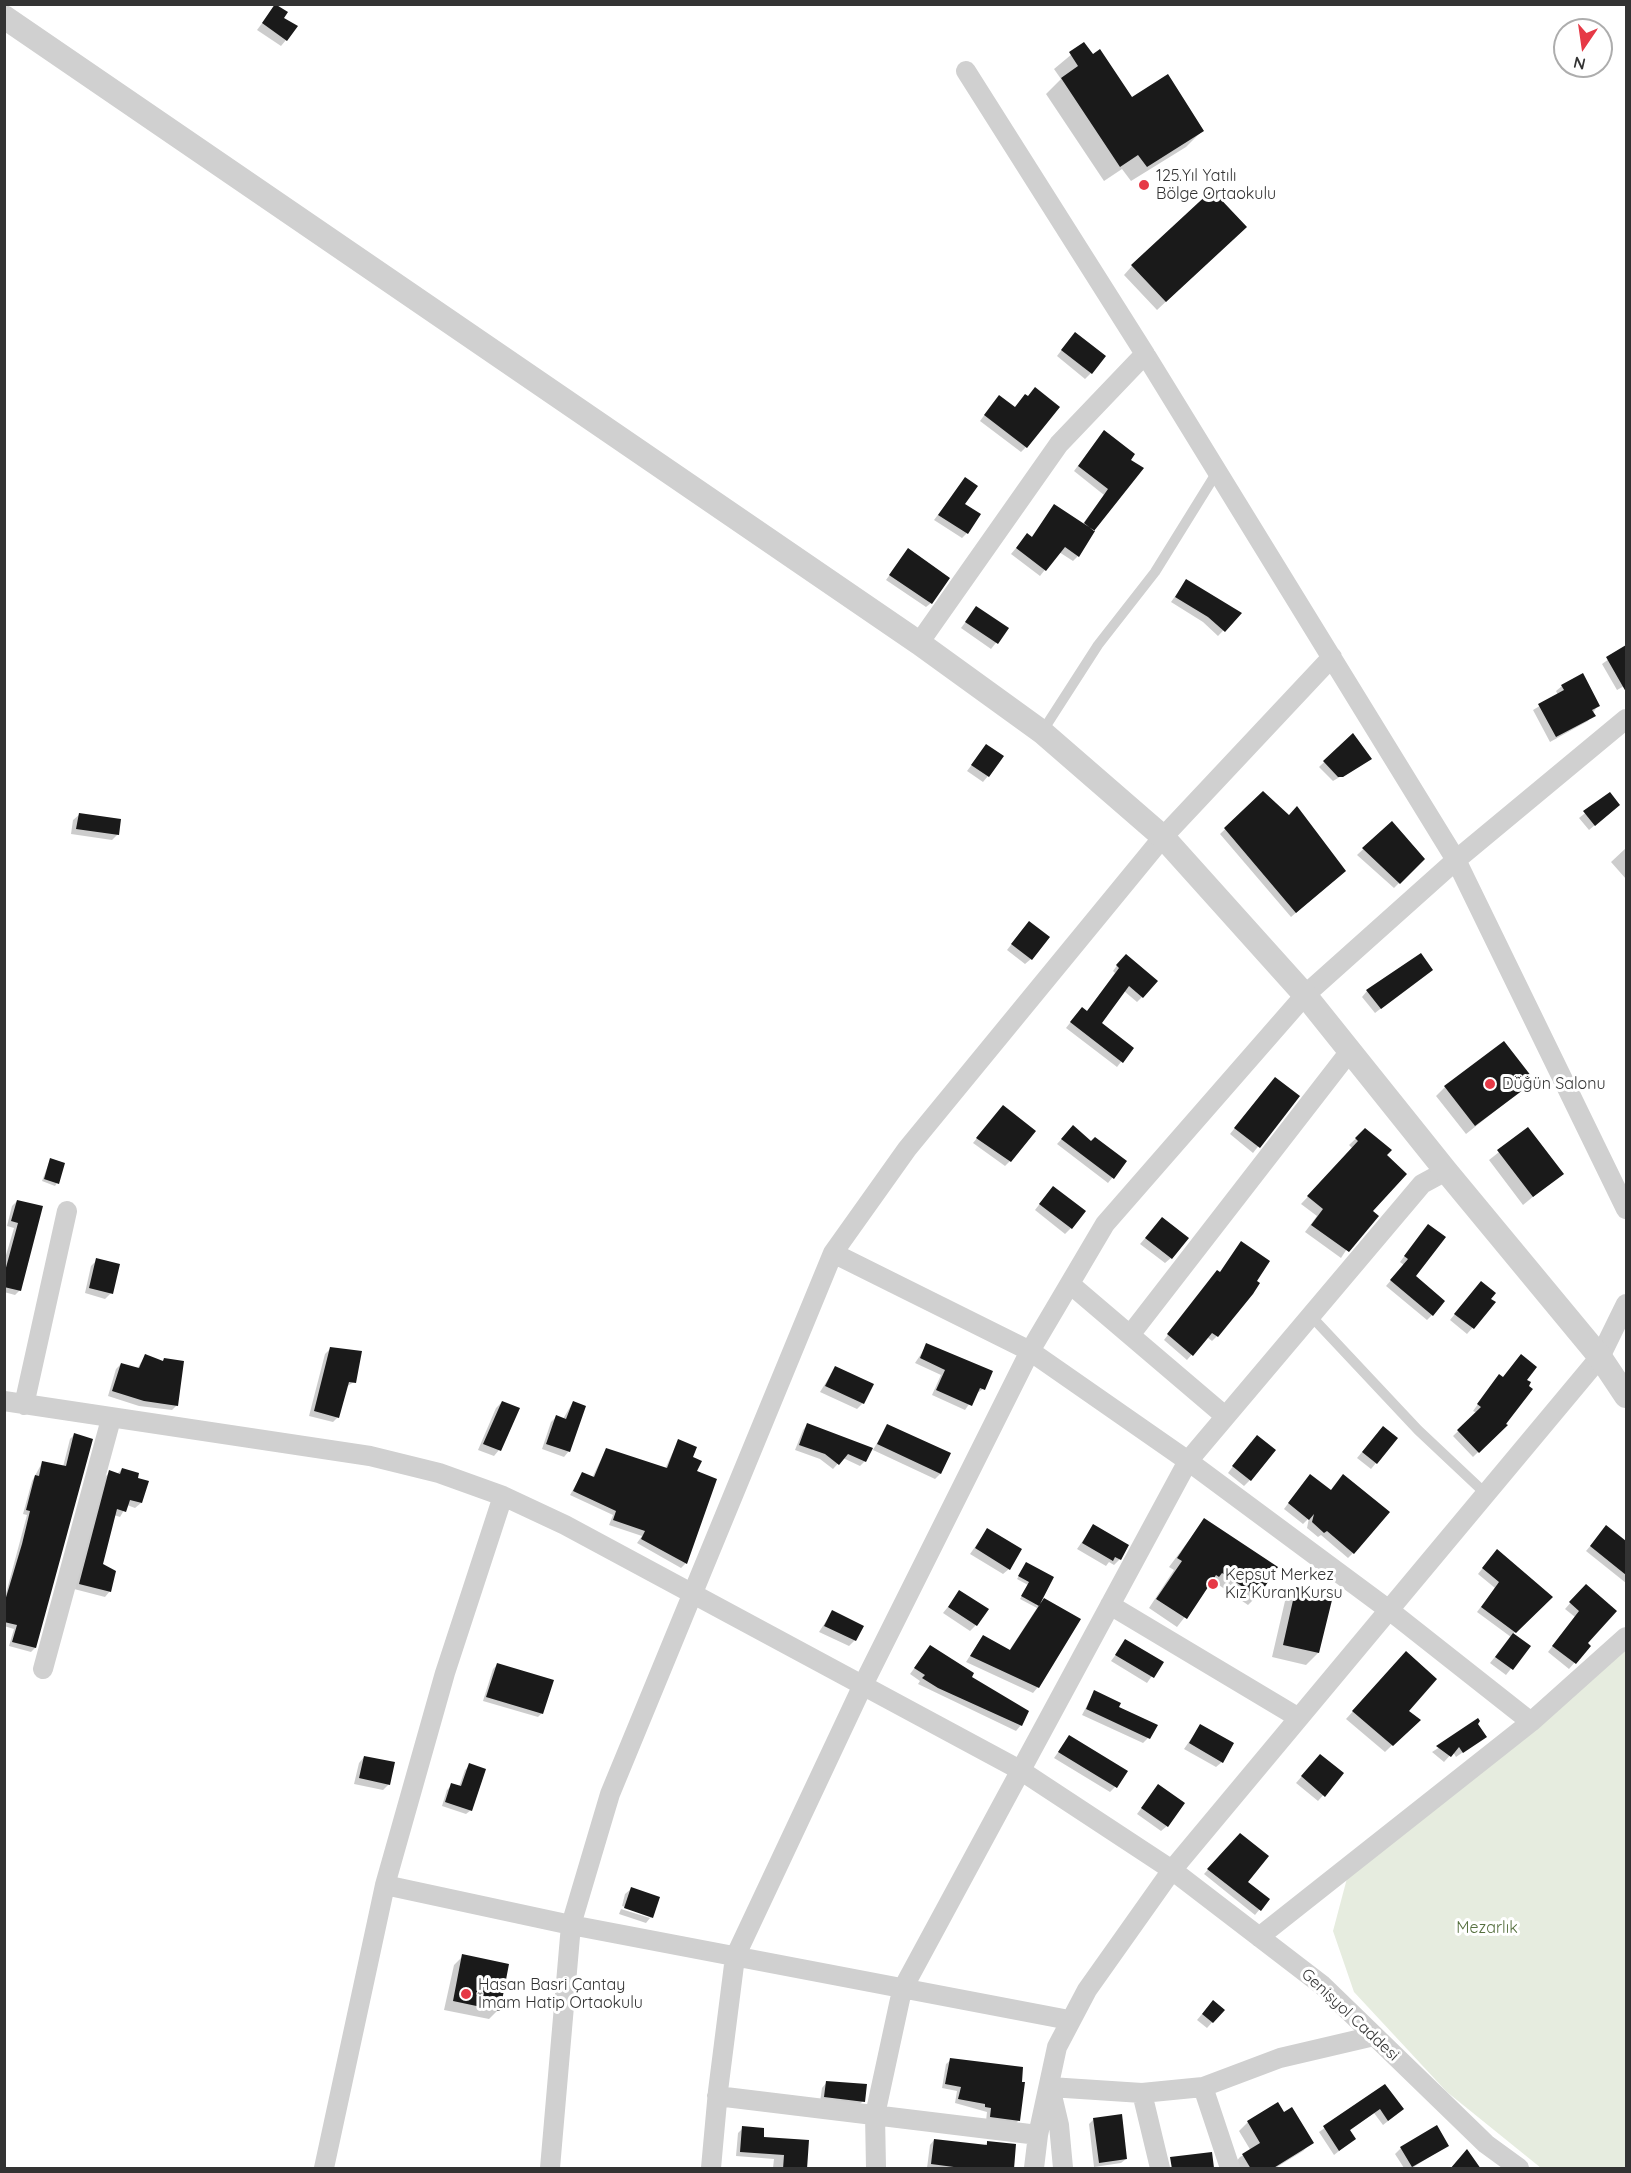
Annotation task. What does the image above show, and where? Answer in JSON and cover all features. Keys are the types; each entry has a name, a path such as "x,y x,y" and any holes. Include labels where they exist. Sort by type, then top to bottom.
{"street":[{"path":"4,17 919,643 1042,732 1163,837 1305,995 1446,1172 1600,1357 1626,1396"},
{"path":"966,71 1145,354 1456,860 1626,1209"},
{"path":"919,643 1059,444 1145,354"},
{"path":"550,2169 571,1925 610,1794 833,1253 907,1149 1163,837 1332,657"},
{"path":"711,2169 717,2096 735,1957 862,1686 1030,1351 1105,1224 1305,995 1456,860 1626,719"},
{"path":"1130,1335 1350,1051"},
{"path":"876,2169 875,2115 902,1990 1188,1461 1422,1184 1446,1172"},
{"path":"14,1403 66,1211"},
{"path":"833,1253 1030,1351 1188,1461 1389,1610 1531,1722"},
{"path":"1070,1284 1226,1416"},
{"path":"1034,2169 1038,2135 1057,2047 1069,2020 1087,1990 1172,1870 1600,1357 1626,1304"},
{"name":"Genişyol Caddesi","path":"14,1403 370,1456 439,1473 503,1496 566,1525 1020,1770 1172,1870 1322,1985 1486,2144 1519,2169"},
{"path":"43,1669 111,1419"},
{"path":"324,2169 385,1885 445,1673 503,1496"},
{"path":"1110,1605 1299,1718"},
{"path":"1259,1937 1531,1722 1626,1637"},
{"path":"385,1885 571,1925 902,1990 1069,2020"},
{"path":"1050,2087 1142,2093 1203,2087 1280,2058 1374,2036"},
{"path":"1050,2087 1059,2125 1063,2169"},
{"path":"1203,2087 1230,2169"},
{"path":"1142,2093 1160,2169"},
{"path":"717,2096 1038,2135"}],"lane":[{"path":"1042,732 1098,645 1155,572 1217,472"},
{"path":"1311,1316 1418,1430 1486,1494"}],"green space":[{"name":"Mezarlık","path":"1626,1644 1626,2168 1541,2168 1447,2092 1354,1992 1333,1931 1354,1852"}],"building":[{"path":"275,4 288,12 284,18 298,26 287,41 262,23"},
{"path":"1084,42 1093,54 1100,49 1132,97 1168,74 1204,131 1147,167 1138,155 1120,167 1061,78 1078,66 1069,52"},
{"path":"1212,190 1247,227 1166,302 1131,265"},
{"path":"1075,332 1106,356 1092,374 1061,350"},
{"path":"1035,387 1060,407 1027,448 984,415 999,395 1015,407 1025,394 1028,396"},
{"path":"1104,430 1135,454 1131,460 1144,468 1094,531 1084,523 1108,489 1078,466"},
{"path":"965,477 978,486 965,504 981,514 968,534 938,515"},
{"path":"1054,504 1095,531 1079,557 1065,547 1046,571 1016,548 1027,533 1032,537"},
{"path":"908,548 950,578 932,604 889,575"},
{"path":"1186,579 1242,613 1225,632 1208,617 1175,597"},
{"path":"976,606 1009,628 998,644 965,622"},
{"path":"1626,645 1626,692 1606,657"},
{"path":"1583,673 1600,706 1592,710 1596,716 1556,737 1538,704 1564,690 1561,685"},
{"path":"1353,733 1372,759 1343,777 1338,777 1323,761"},
{"path":"986,744 1004,756 989,777 971,765"},
{"path":"1263,791 1289,815 1297,806 1346,871 1296,913 1224,828"},
{"path":"1610,792 1620,805 1595,826 1583,811"},
{"path":"79,813 121,819 119,835 76,829"},
{"path":"1392,821 1425,859 1400,884 1362,848"},
{"path":"1029,921 1050,937 1032,960 1011,944"},
{"path":"1421,953 1433,970 1381,1009 1366,990"},
{"path":"1126,954 1158,981 1143,998 1129,986 1102,1023 1134,1048 1123,1063 1070,1022 1082,1007 1087,1011 1119,968 1116,965"},
{"name":"Düğün Salonu","path":"1504,1041 1535,1081 1475,1126 1444,1086"},
{"path":"1275,1077 1300,1096 1260,1148 1234,1128"},
{"path":"1003,1105 1036,1131 1011,1162 976,1138"},
{"path":"1073,1125 1091,1141 1095,1137 1127,1161 1114,1179 1061,1139"},
{"path":"1528,1127 1564,1174 1533,1197 1497,1150"},
{"path":"1365,1128 1392,1150 1387,1155 1407,1174 1373,1211 1379,1216 1349,1252 1311,1225 1323,1209 1307,1196 1358,1141 1355,1138"},
{"path":"50,1158 65,1163 59,1184 44,1179"},
{"path":"1053,1186 1086,1211 1072,1229 1039,1204"},
{"path":"17,1200 43,1206 21,1291 4,1287 4,1275 18,1223 11,1221"},
{"path":"1162,1217 1189,1238 1172,1259 1145,1238"},
{"path":"1428,1224 1446,1237 1416,1276 1445,1301 1433,1316 1390,1280 1408,1259 1404,1256"},
{"path":"1241,1241 1270,1261 1257,1281 1260,1283 1253,1294 1218,1337 1212,1333 1193,1356 1167,1334 1217,1270 1220,1272"},
{"path":"96,1258 120,1264 113,1294 89,1288"},
{"path":"1481,1281 1496,1293 1491,1299 1496,1302 1474,1329 1454,1314"},
{"path":"926,1343 993,1371 985,1390 980,1388 972,1406 936,1390 945,1370 920,1358"},
{"path":"330,1347 362,1351 356,1383 349,1382 339,1418 314,1411"},
{"path":"145,1354 163,1361 164,1358 184,1361 178,1406 144,1401 112,1391 121,1363 139,1368"},
{"path":"1521,1354 1537,1367 1527,1380 1531,1382 1529,1386 1533,1389 1506,1424 1508,1425 1479,1453 1457,1430 1481,1407 1477,1404 1499,1374 1503,1377"},
{"path":"835,1366 874,1384 864,1404 825,1386"},
{"path":"502,1401 520,1408 501,1451 483,1444"},
{"path":"573,1401 586,1406 570,1452 546,1444 556,1415 566,1419"},
{"path":"807,1423 873,1448 866,1462 848,1454 839,1465 825,1454 799,1445"},
{"path":"887,1424 951,1453 941,1474 877,1444"},
{"path":"1383,1426 1398,1438 1377,1464 1362,1452"},
{"path":"74,1433 93,1439 36,1648 12,1642 17,1625 4,1622 4,1604 30,1511 26,1510 35,1475 39,1476 42,1461 66,1466"},
{"path":"1257,1435 1276,1450 1251,1481 1232,1466"},
{"path":"678,1439 697,1447 693,1457 702,1461 697,1471 717,1479 687,1564 641,1539 645,1531 613,1520 616,1511 573,1491 582,1472 594,1477 606,1448 667,1468"},
{"path":"122,1468 139,1473 138,1478 149,1481 142,1503 130,1500 126,1512 117,1509 103,1564 116,1571 111,1592 79,1584 109,1470 120,1474"},
{"path":"1310,1474 1331,1490 1343,1474 1390,1512 1354,1554 1327,1531 1324,1533 1312,1522 1314,1514 1309,1520 1288,1503"},
{"path":"1204,1518 1278,1567 1258,1597 1222,1573 1219,1577 1216,1575 1187,1619 1156,1599 1182,1561 1177,1558"},
{"path":"1093,1524 1129,1545 1121,1560 1115,1557 1113,1561 1082,1543"},
{"path":"1606,1525 1626,1541 1626,1575 1590,1546"},
{"path":"987,1528 1022,1549 1010,1570 975,1548"},
{"path":"1497,1549 1553,1597 1516,1633 1481,1607 1499,1582 1482,1568"},
{"path":"1026,1562 1054,1577 1039,1606 1021,1596 1029,1582 1018,1576"},
{"path":"1586,1584 1617,1611 1588,1643 1591,1646 1576,1664 1552,1646 1579,1611 1569,1602"},
{"path":"1296,1587 1333,1596 1319,1653 1283,1645"},
{"path":"959,1590 989,1609 977,1626 948,1607"},
{"path":"1044,1598 1081,1619 1039,1688 970,1656 983,1635 1010,1650"},
{"path":"832,1610 864,1626 856,1641 824,1626"},
{"path":"1513,1633 1531,1646 1513,1670 1495,1657"},
{"path":"1125,1639 1164,1662 1154,1678 1115,1655"},
{"path":"930,1645 974,1673 972,1677 1029,1711 1022,1726 938,1688 922,1678 925,1675 914,1668"},
{"path":"1406,1651 1437,1679 1409,1711 1421,1720 1393,1746 1352,1711"},
{"path":"497,1663 554,1680 543,1714 486,1697"},
{"path":"1094,1690 1121,1703 1119,1707 1158,1725 1150,1739 1086,1709"},
{"path":"1478,1718 1480,1721 1478,1724 1487,1737 1463,1753 1459,1747 1451,1757 1436,1746"},
{"path":"1200,1724 1234,1743 1223,1763 1189,1743"},
{"path":"1069,1735 1128,1771 1117,1788 1058,1752"},
{"path":"1320,1754 1344,1773 1325,1797 1301,1776"},
{"path":"364,1756 395,1762 390,1785 359,1778"},
{"path":"469,1763 486,1769 472,1811 445,1802 451,1783 461,1786"},
{"path":"1158,1784 1185,1803 1168,1827 1141,1808"},
{"path":"1240,1833 1269,1856 1248,1882 1270,1899 1261,1911 1207,1869"},
{"path":"631,1887 660,1897 653,1918 624,1908"},
{"path":"462,1954 509,1964 500,2011 453,2001"},
{"path":"1213,2000 1225,2010 1213,2023 1202,2014"},
{"path":"950,2058 1023,2067 1022,2082 1025,2082 1020,2121 990,2117 991,2108 985,2107 985,2104 958,2099 961,2087 945,2084"},
{"path":"826,2081 867,2084 865,2102 824,2097"},
{"path":"1385,2084 1404,2109 1388,2121 1380,2109 1350,2130 1356,2139 1339,2151 1323,2126"},
{"path":"1278,2102 1284,2112 1292,2107 1314,2143 1272,2169 1251,2169 1242,2154 1260,2143 1247,2121"},
{"path":"1122,2114 1127,2159 1099,2163 1093,2118"},
{"path":"1437,2125 1449,2146 1412,2167 1400,2147"},
{"path":"742,2126 764,2128 764,2137 809,2140 807,2169 783,2169 784,2155 740,2152"},
{"path":"934,2139 987,2145 987,2141 1016,2144 1014,2169 969,2169 931,2164"},
{"path":"1467,2149 1481,2169 1450,2169"},
{"path":"1212,2152 1214,2168 1172,2169 1170,2157"}],"place":[{"name":"125.Yıl Yatılı Bölge Ortaokulu","path":"1144,185"},
{"name":"Düğün Salonu","path":"1490,1084"},
{"name":"Kepsut Merkez Kız Kuran Kursu","path":"1213,1584"},
{"name":"Hasan Basri Çantay İmam Hatip Ortaokulu","path":"466,1994"}]}
